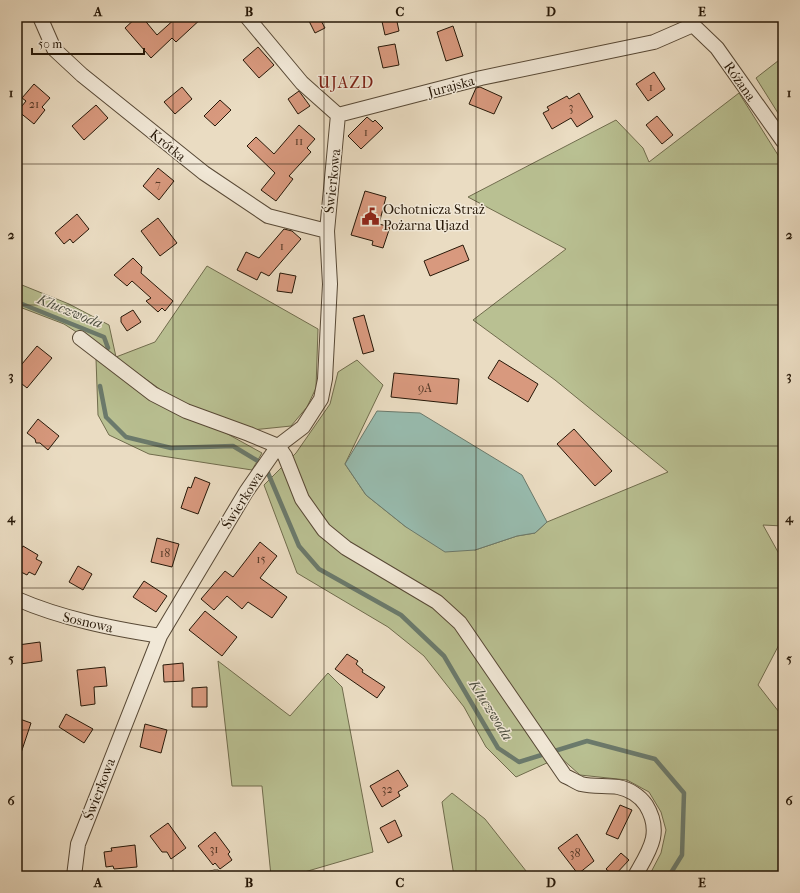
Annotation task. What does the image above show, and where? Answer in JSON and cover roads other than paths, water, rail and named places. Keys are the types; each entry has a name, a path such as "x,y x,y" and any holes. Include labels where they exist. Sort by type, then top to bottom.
{"street":[{"name":"Krótka","path":"40,17 54,49 82,75 204,173 268,216 327,231"},
{"path":"247,17 302,83 338,115"},
{"name":"Jurajska","path":"338,115 482,78 654,42 696,21"},
{"name":"Różana","path":"696,21 783,140"},
{"name":"Świerkowa","path":"74,876 78,844 160,636 232,514 278,446 303,427 321,398 325,379 330,284 327,231 338,115"},
{"path":"80,338 153,394 186,411 278,446 285,456 302,499 324,530 346,548 437,602 450,612 470,637 565,776 582,784 617,787 627,790 642,799 651,813 654,831 651,848 635,876"},
{"name":"Sosnowa","path":"17,599 61,616 100,626 160,636"}],"lane":[{"path":"206,876 216,873"}],"water":[{"path":"377,411 420,413 522,475 547,522 535,533 517,536 475,550 445,552 406,527 366,495 345,464"}],"waterway":[{"name":"Kluczwoda","path":"17,302 104,337 108,348"},
{"name":"Kluczwoda","path":"100,386 106,417 126,437 171,448 233,446 258,461"},
{"name":"Kluczwoda","path":"268,473 299,546 319,569 401,615 444,656 498,748 519,762 587,741 655,759 684,793 682,855 669,876"}],"place":[{"name":"Ochotnicza Straż Pożarna Ujazd","path":"370,217"}],"district":[{"name":"UJAZD","path":"346,82"}]}
